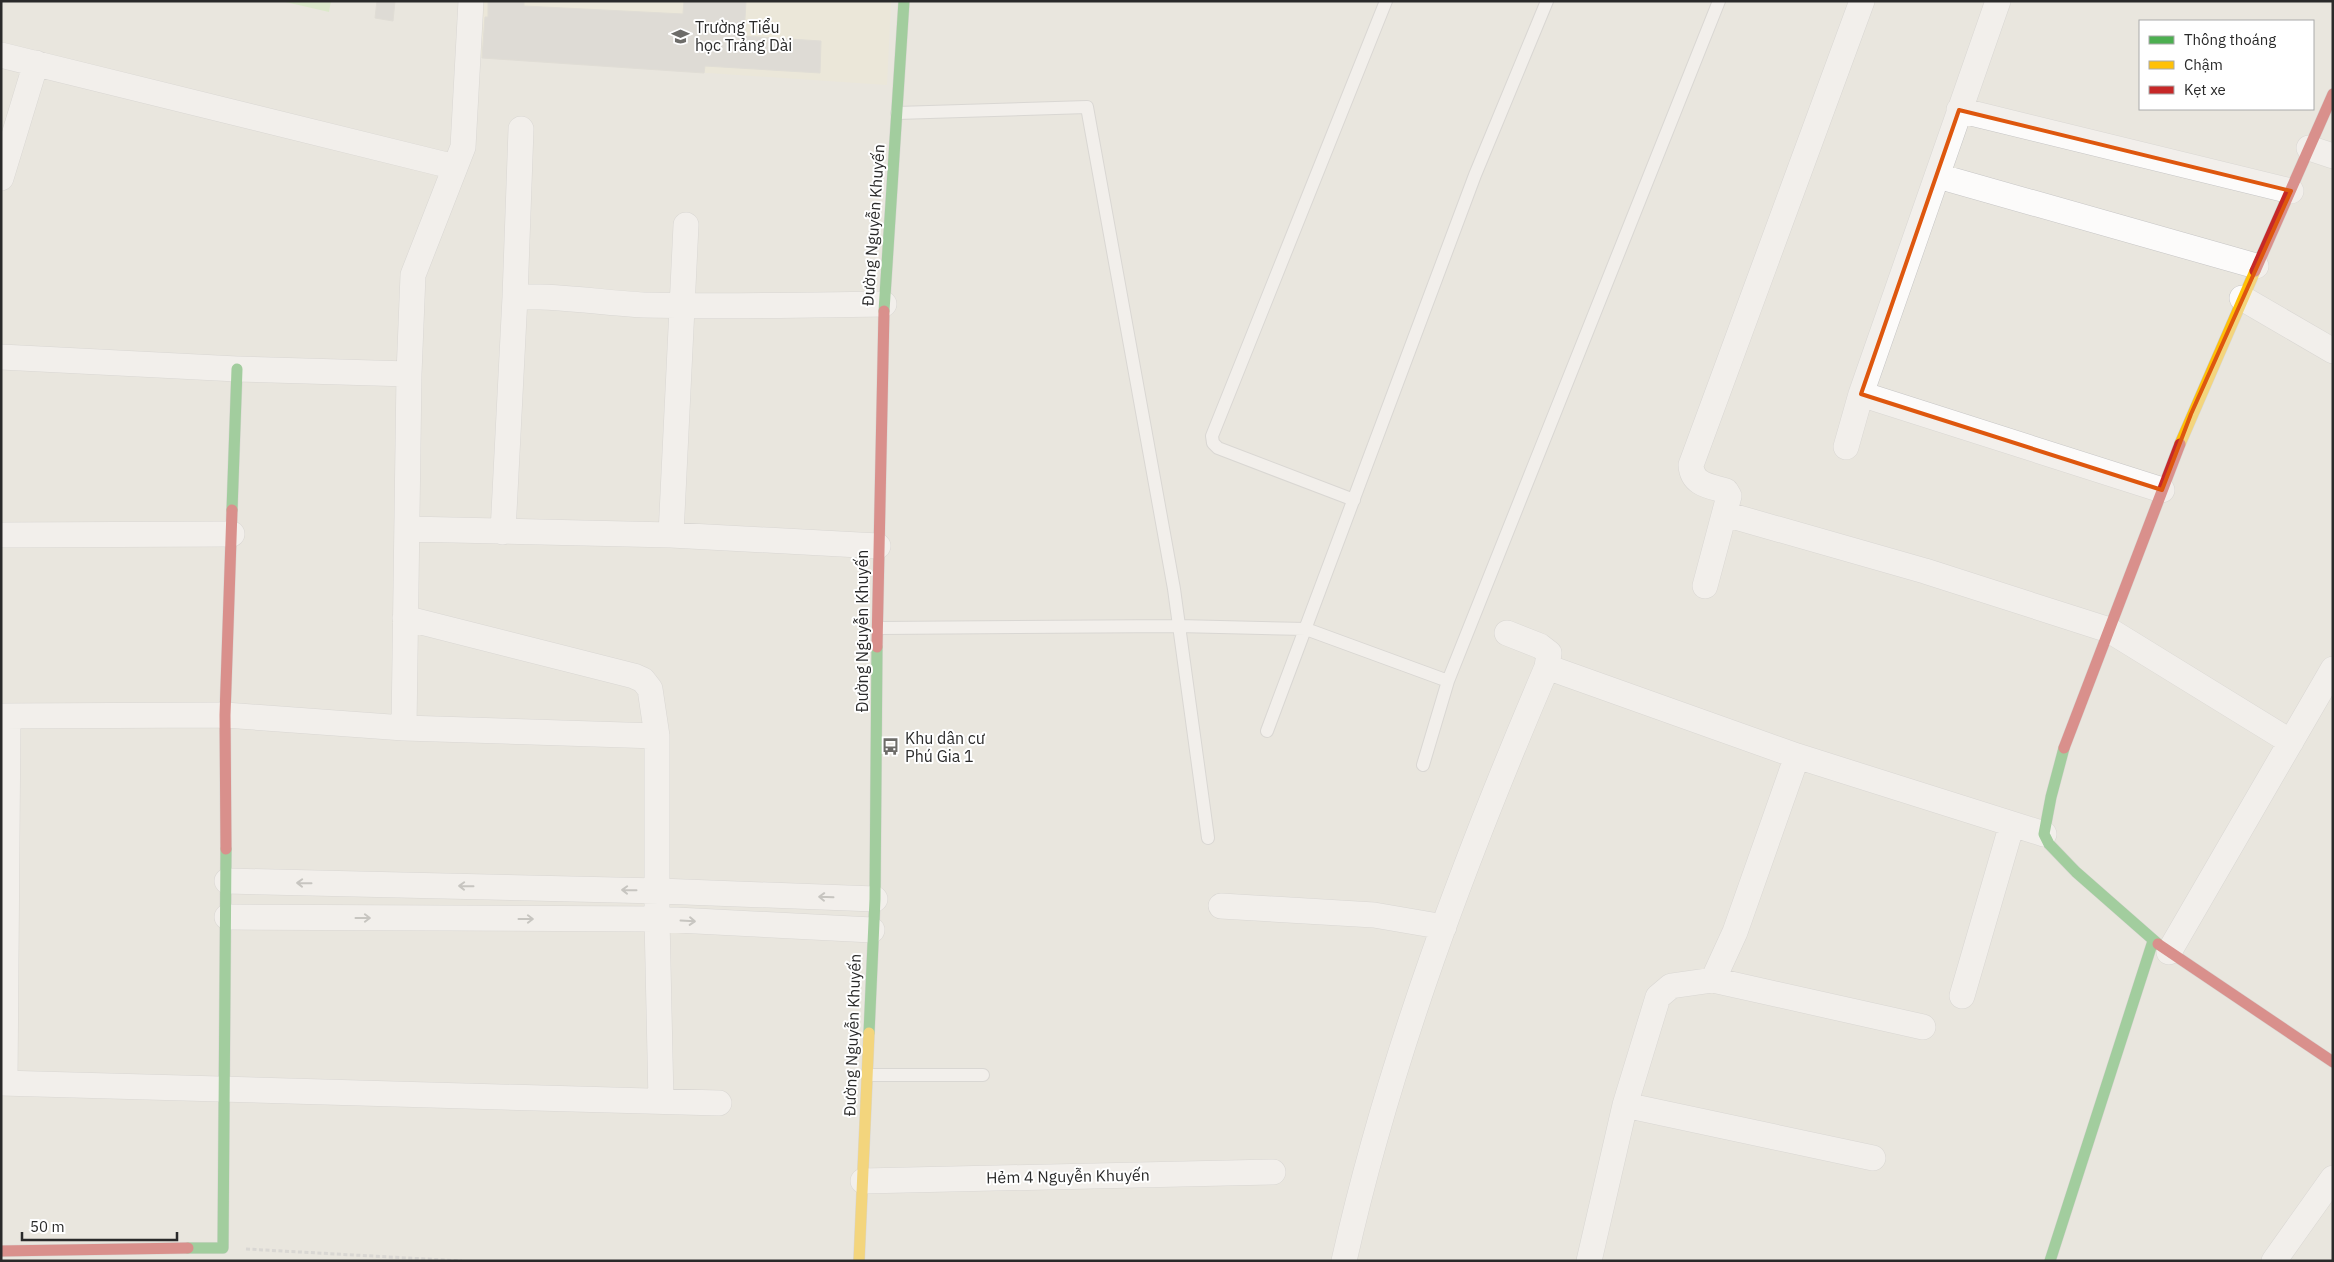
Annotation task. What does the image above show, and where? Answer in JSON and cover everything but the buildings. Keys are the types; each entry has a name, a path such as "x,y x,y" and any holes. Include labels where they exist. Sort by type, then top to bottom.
{"street":[{"path":"404,728 409,374 413,275 463,147 470,1"},
{"name":"Đường Nguyễn Khuyến","path":"859,1261 872,930 875,899 879,628 878,546 884,304 904,1"},
{"path":"1705,586 1730,496 1728,493 1698,482 1692,474 1691,465 1862,1"},
{"path":"1846,446 1861,394 1998,1"},
{"path":"1,55 455,167"},
{"path":"1,178 36,63"},
{"path":"2333,94 2191,414 2064,749 2051,797 2044,834 2049,844 2076,872 2161,947 2333,1062"},
{"path":"1959,110 2290,191"},
{"path":"502,532 515,297 521,129"},
{"path":"2309,148 2333,156"},
{"path":"1938,176 2256,266"},
{"path":"671,535 686,225"},
{"path":"515,297 535,296 627,304 683,306 884,304"},
{"path":"2242,298 2333,350"},
{"path":"1,357 236,369 409,374"},
{"path":"1,1251 223,1248 227,917 225,715 236,369"},
{"path":"1861,394 2162,490"},
{"path":"1726,514 1925,571 2109,630 2291,742"},
{"path":"407,529 671,535 878,546"},
{"path":"1,535 232,534"},
{"path":"405,618 634,676 643,680 650,689 657,736 659,891 657,919 661,1101"},
{"path":"1344,1261 1379,1128 1418,999 1496,787 1547,667 1549,653 1540,646 1507,633"},
{"path":"1547,667 1797,756 2044,834"},
{"path":"2050,1261 2161,947 2291,742 2329,686"},
{"path":"657,736 404,728 225,715 5,716 3,1083 720,1103"},
{"path":"1713,980 1734,932 1797,756"},
{"path":"1962,996 2012,824"},
{"path":"227,881 659,891 875,899"},
{"path":"1221,906 1374,915 1444,927"},
{"path":"227,917 657,919 872,930"},
{"path":"1589,1261 1625,1105 1658,997 1671,986 1713,980 1923,1027"},
{"path":"1625,1105 1873,1158"},
{"name":"Hẻm 4 Nguyễn Khuyến","path":"863,1181 1273,1172"},
{"path":"2274,1261 2333,1178"}],"lane":[{"path":"1354,500 1218,448 1213,443 1212,436 1386,1"},
{"path":"1266,731 1306,629 1475,175 1547,1"},
{"path":"1423,765 1448,681 1719,1"},
{"path":"897,113 1087,106 1174,589 1208,838"},
{"path":"879,628 1178,626 1306,629 1448,681"},
{"path":"867,1075 984,1076"}],"path":[{"path":"223,1248 462,1261"}],"highlighted area":[{"path":"1959,110 2291,191 2191,414 2162,490 1861,394"}],"shaded area":[{"name":"Trường Tiểu học Trảng Dài","path":"475,1 891,1 887,85 471,57"}],"green space":[{"path":"281,1 331,1 329,12"}],"traffic: fast":[{"path":"884,311 904,1"},
{"path":"232,510 237,369"},
{"path":"869,1033 875,899 877,647"},
{"path":"2064,748 2051,797 2044,834 2049,844 2076,872 2158,944"},
{"path":"188,1248 223,1248 226,849"},
{"path":"2050,1261 2153,941"}],"traffic: slow":[{"path":"2180,444 2255,271"},
{"path":"859,1261 869,1033"}],"traffic: jam":[{"path":"2255,271 2333,94"},
{"path":"877,647 884,311"},
{"path":"2064,748 2180,444"},
{"path":"226,849 225,715 232,510"},
{"path":"2158,944 2333,1062"},
{"path":"1,1251 188,1248"}],"place":[{"name":"Trường Tiểu học Trảng Dài","path":"681,36"},
{"name":"Khu dân cư Phú Gia 1","path":"891,747"}]}
